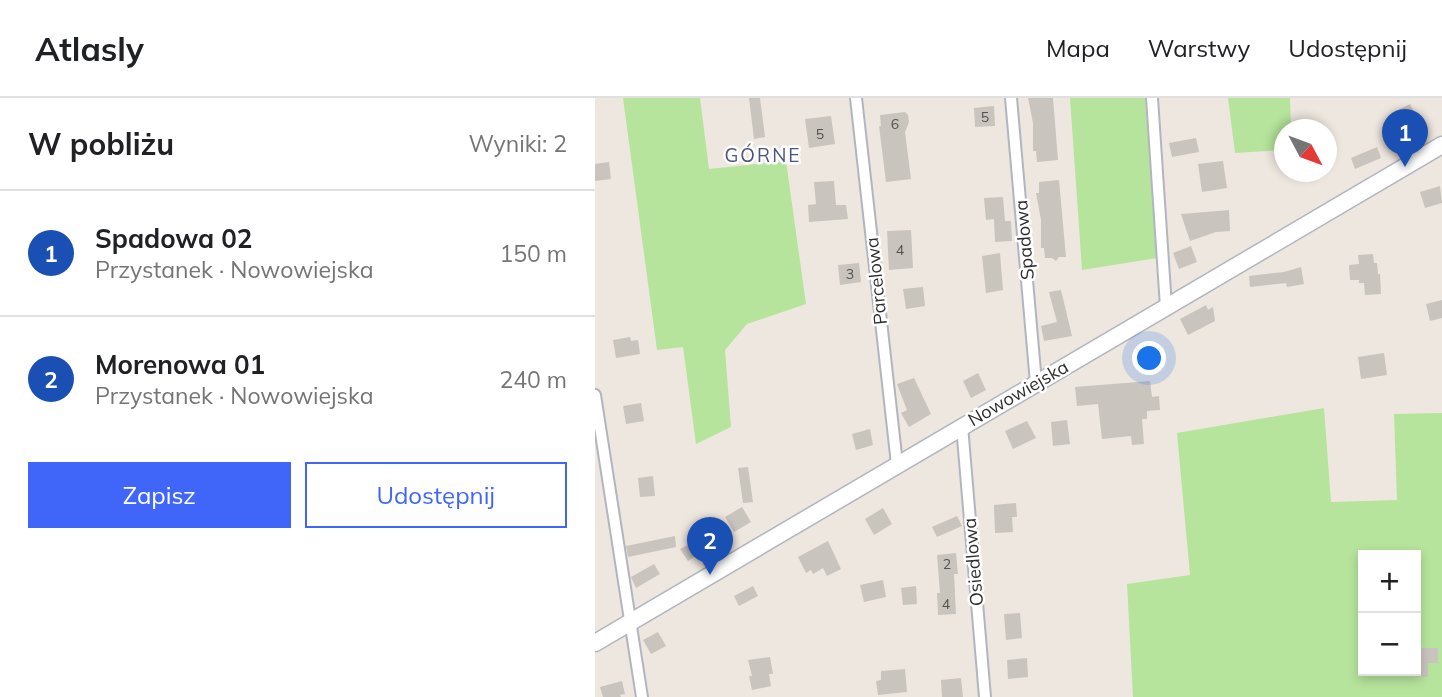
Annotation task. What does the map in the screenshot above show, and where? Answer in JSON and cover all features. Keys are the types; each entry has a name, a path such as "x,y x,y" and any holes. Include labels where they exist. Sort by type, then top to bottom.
{"street":[{"name":"Parcelowa","path":"856,98 897,464"},
{"name":"Spadowa","path":"1011,98 1036,383"},
{"path":"1152,98 1166,307"},
{"name":"Nowowiejska","path":"595,643 1442,145"},
{"path":"595,395 642,697"},
{"name":"Osiedlowa","path":"962,426 985,697"}],"green space":[{"path":"623,98 700,98 709,169 786,161 806,304 747,324 725,350 731,427 696,444 683,347 657,350"},
{"path":"1070,98 1145,98 1157,258 1082,270"},
{"path":"1228,98 1290,98 1291,119 1274,119 1274,151 1235,153"},
{"path":"1324,408 1331,502 1397,500 1394,414 1442,413 1442,697 1133,697 1127,584 1190,575 1177,433"}],"building":[{"path":"749,98 760,98 765,137 754,139"},
{"path":"1028,98 1053,98 1058,160 1037,162 1036,151 1033,151 1033,123"},
{"path":"1410,104 1418,120 1402,129 1394,112"},
{"path":"994,106 995,126 975,127 974,108"},
{"path":"905,112 909,122 905,132 911,179 886,182 880,115"},
{"path":"831,116 835,144 809,148 805,119"},
{"path":"1196,138 1199,152 1172,157 1169,143"},
{"path":"1377,147 1381,158 1355,169 1351,158"},
{"path":"1223,161 1227,188 1202,192 1198,164"},
{"path":"609,162 611,179 595,181 595,164"},
{"path":"1059,180 1066,257 1059,257 1056,261 1045,258 1044,248 1041,248 1041,220 1036,193 1039,193 1039,182"},
{"path":"834,181 836,205 846,205 848,219 809,222 808,205 816,204 814,182"},
{"path":"1440,186 1442,203 1425,208 1420,192"},
{"path":"1003,197 1005,221 1011,221 1012,241 995,242 994,219 986,220 984,198"},
{"path":"1229,210 1230,231 1216,232 1190,241 1181,214"},
{"path":"911,230 913,268 889,270 887,231"},
{"path":"1191,246 1197,262 1179,269 1173,253"},
{"path":"1000,253 1003,290 986,293 982,256"},
{"path":"1373,254 1380,274 1381,294 1365,295 1364,283 1350,280 1349,265 1359,264 1358,255"},
{"path":"859,263 861,282 840,285 838,265"},
{"path":"1301,267 1304,284 1250,287 1249,276"},
{"path":"923,287 925,306 906,309 903,289"},
{"path":"1061,290 1072,336 1044,341 1041,326 1057,322 1049,292"},
{"path":"1442,300 1442,318 1430,321 1426,304"},
{"path":"1206,305 1208,310 1213,307 1215,321 1188,335 1180,319"},
{"path":"630,337 631,341 638,340 640,354 616,358 613,340"},
{"path":"1384,353 1387,375 1361,379 1358,357"},
{"path":"978,373 986,390 971,398 963,381"},
{"path":"914,378 931,414 909,427 901,413 907,410 897,384"},
{"path":"1150,381 1152,397 1159,396 1160,410 1147,411 1147,419 1142,419 1144,444 1132,445 1131,436 1102,439 1098,404 1077,406 1075,387"},
{"path":"641,403 644,421 626,424 623,406"},
{"path":"1067,420 1070,444 1053,446 1051,422"},
{"path":"1027,421 1036,438 1013,449 1005,431"},
{"path":"870,429 873,445 856,450 852,434"},
{"path":"748,467 753,502 743,503 738,468"},
{"path":"653,476 655,496 640,497 638,478"},
{"path":"1016,503 1017,517 1012,517 1013,532 995,533 994,505"},
{"path":"742,507 751,522 734,532 725,517"},
{"path":"883,508 892,524 874,535 865,519"},
{"path":"957,516 962,526 937,537 932,527"},
{"path":"701,531 711,546 688,561 680,549 695,541 693,536"},
{"path":"675,536 676,547 628,557 626,546"},
{"path":"828,541 841,569 827,576 823,568 813,574 811,570 806,573 798,557"},
{"path":"956,553 956,614 938,615 937,593 940,593 937,555"},
{"path":"654,564 660,574 636,588 631,577"},
{"path":"883,580 886,597 864,602 860,585"},
{"path":"753,586 758,596 739,606 734,596"},
{"path":"916,586 917,604 903,605 901,588"},
{"path":"1020,613 1022,638 1006,640 1004,614"},
{"path":"658,632 666,646 651,654 643,640"},
{"path":"1421,648 1438,648 1438,663 1428,663 1428,677 1416,677 1421,676"},
{"path":"770,657 773,674 769,674 771,686 752,690 748,660"},
{"path":"1027,658 1028,677 1008,679 1007,660"},
{"path":"905,669 907,692 878,695 876,681 881,680 881,671"},
{"path":"961,678 963,697 942,697 941,680"},
{"path":"622,681 625,694 620,695 621,697 603,697 600,687"}],"place":[{"name":"Spadowa 02","path":"1405,167"},
{"name":"Morenowa 01","path":"710,575"}],"district":[{"name":"GÓRNE","path":"763,155"}]}
